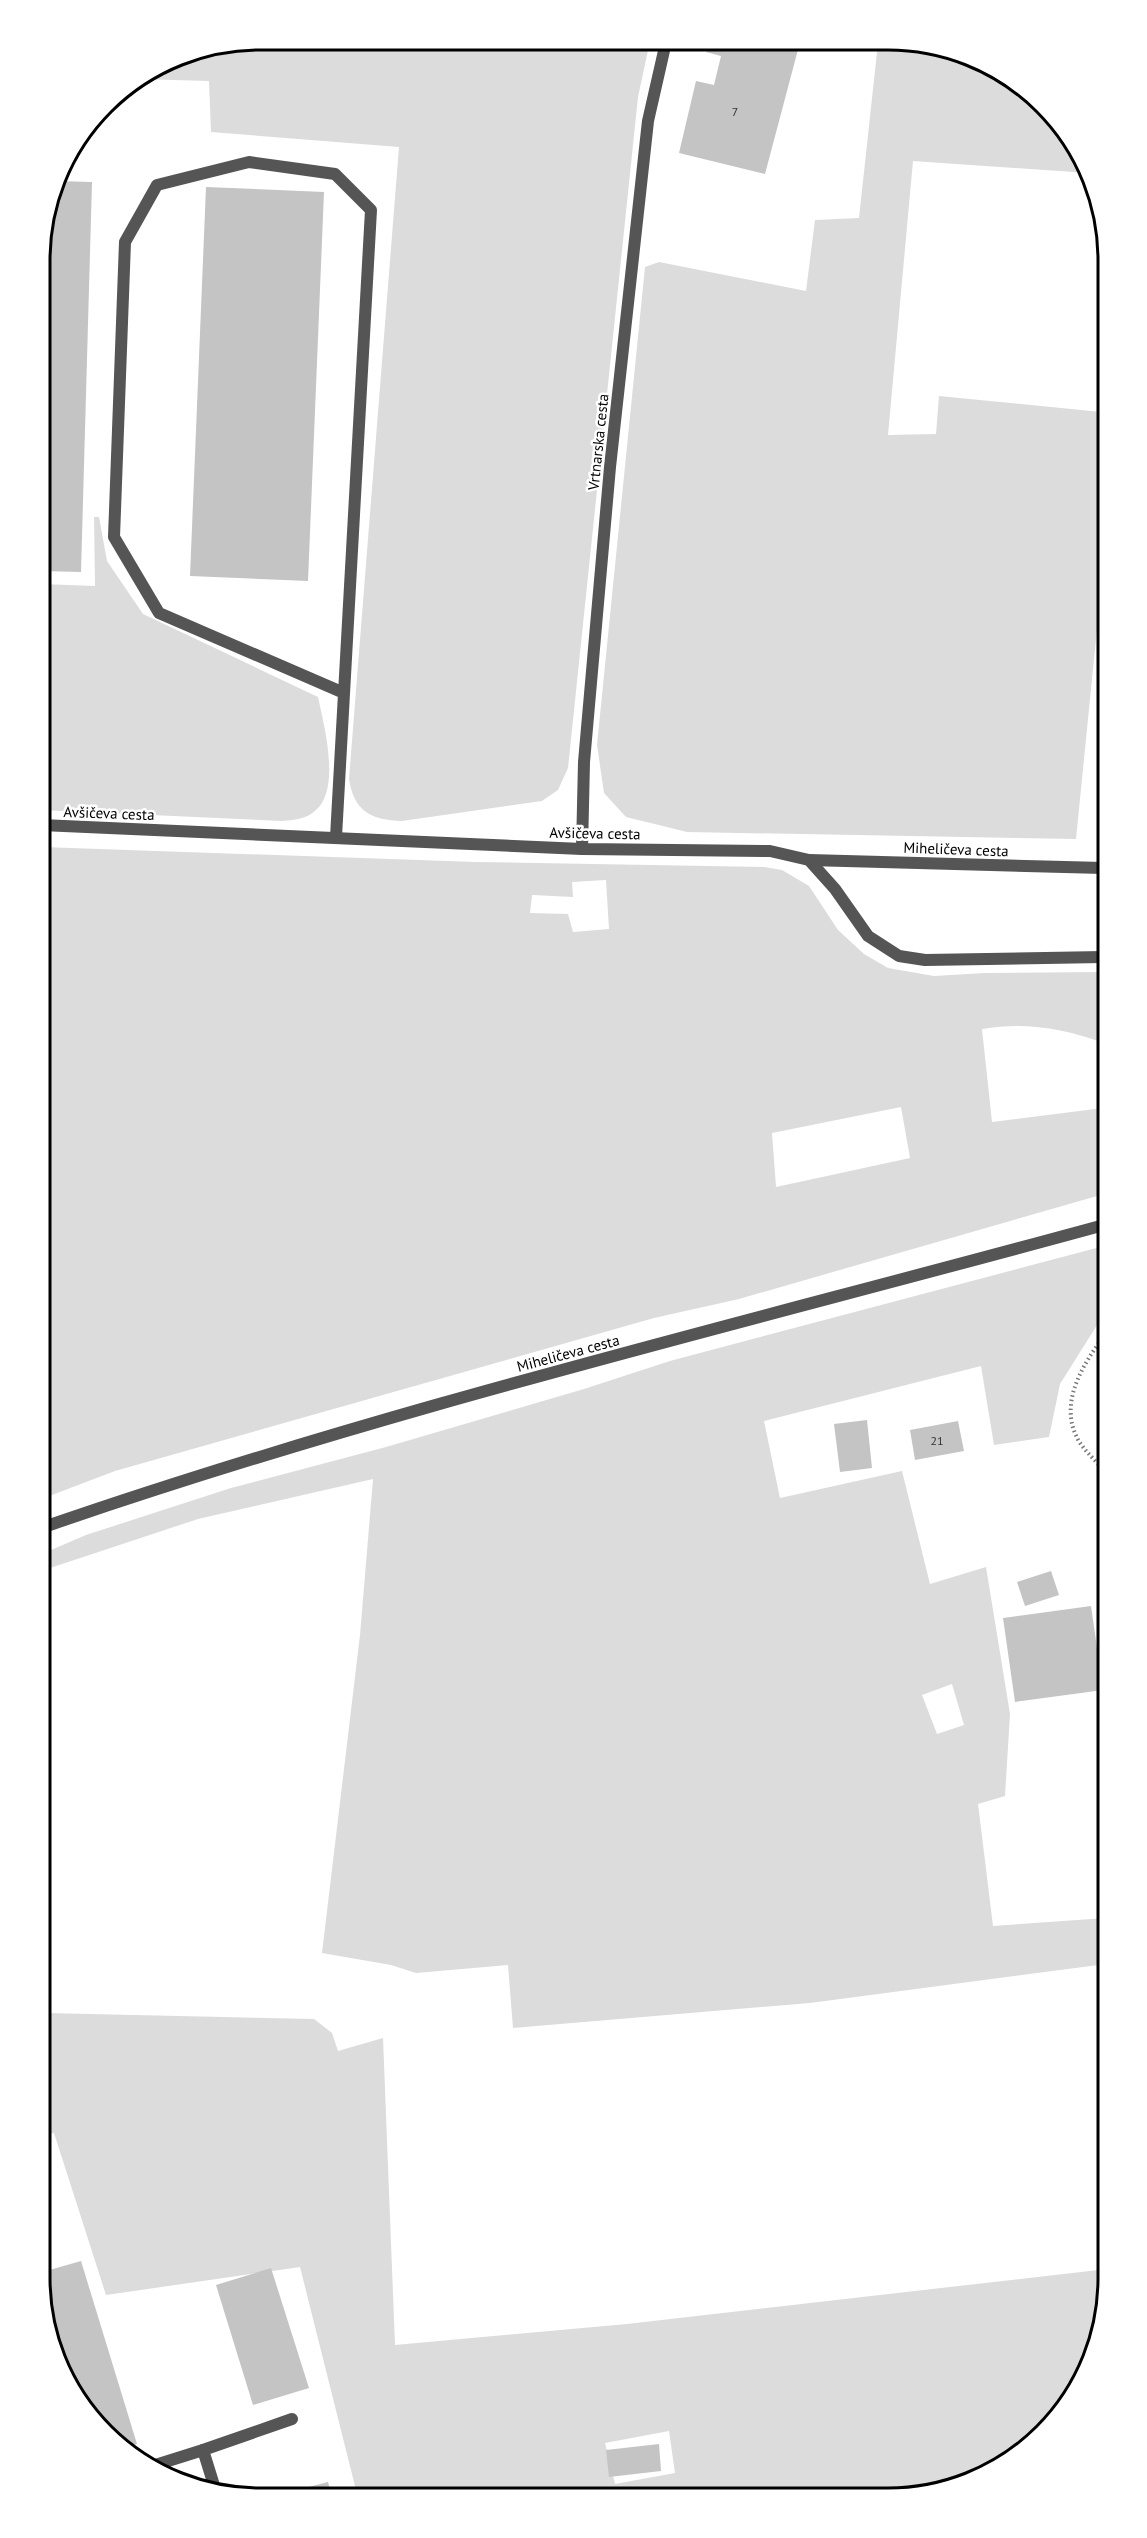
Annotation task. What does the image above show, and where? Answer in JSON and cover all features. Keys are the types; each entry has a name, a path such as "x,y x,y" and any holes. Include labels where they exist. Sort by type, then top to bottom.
{"street":[{"name":"Vrtnarska cesta","path":"582,849 584,762 611,456 648,121 664,50"},
{"path":"336,837 371,210 335,174 249,162 157,184 125,242 114,537 159,613 344,693"},
{"name":"Avšičeva cesta","path":"50,825 582,849 770,851 809,860"},
{"path":"809,860 835,889 868,936 899,956 925,960 1098,957"},
{"name":"Miheličeva cesta","path":"809,860 1098,868"},
{"name":"Miheličeva cesta","path":"50,1525 307,1441 1098,1227"},
{"path":"160,2463 292,2419"},
{"path":"203,2450 213,2483"}],"path":[{"path":"1097,1346 1074,1383 1069,1415 1080,1442 1097,1463"}],"shaded area":[{"path":"648,50 638,97 568,768 558,790 542,801 402,821 373,816 360,807 355,799 349,779 399,147 211,132 209,81 152,79 179,65 232,51"},
{"path":"877,50 915,51 955,61 981,71 1004,85 1036,111 1054,132 1079,172 913,161 888,435 936,434 939,396 1098,412 1098,621 1076,839 687,832 626,817 604,793 597,745 645,267 659,262 806,291 815,220 859,218"},
{"path":"94,517 99,517 107,561 143,614 318,697 327,739 329,772 324,800 316,810 300,818 282,821 50,810 50,584 95,586"},
{"path":"50,847 476,862 764,867 782,870 809,886 838,930 864,954 888,968 934,976 1098,972 1098,1041 1058,1030 1028,1026 982,1029 992,1122 1098,1109 1098,1196 739,1299 654,1318 115,1471 50,1496","holes":["606,880 609,929 573,932 568,914 530,913 532,895 573,897 572,882","901,1107 910,1158 776,1187 772,1133"]},
{"path":"1098,1248 1097,1324 1060,1384 1049,1437 994,1445 981,1366 764,1421 780,1498 902,1471 930,1584 986,1567 1010,1714 1005,1796 978,1804 993,1926 1097,1919 1097,1965 810,2003 513,2028 508,1965 416,1973 391,1965 322,1953 360,1635 373,1479 198,1519 50,1568 50,1550 86,1535 231,1488 386,1447 584,1389 670,1361","holes":["952,1684 964,1725 937,1734 922,1695"]},
{"path":"50,2013 314,2019 332,2033 338,2051 383,2038 395,2345 627,2324 1097,2270 1097,2293 1093,2320 1082,2359 1069,2384 1036,2427 993,2460 968,2473 942,2481 915,2487 888,2488 355,2488 300,2267 106,2295 54,2133 50,2134","holes":["669,2431 675,2473 615,2484 605,2443"]}],"building":[{"path":"706,50 798,50 765,174 679,153 696,81 714,85 721,56 706,52"},
{"path":"64,181 92,182 81,572 50,571 50,245 57,205"},
{"path":"206,187 324,192 308,581 190,576"},
{"path":"867,1420 872,1468 840,1472 834,1424"},
{"path":"958,1421 964,1451 915,1460 910,1430"},
{"path":"1051,1571 1059,1595 1025,1606 1017,1582"},
{"path":"1091,1606 1097,1650 1097,1691 1015,1702 1003,1618"},
{"path":"81,2261 137,2444 133,2445 111,2427 93,2406 65,2359 51,2306 50,2270"},
{"path":"271,2268 309,2388 253,2405 216,2285"},
{"path":"659,2444 661,2471 609,2477 606,2450"},
{"path":"328,2482 330,2488 304,2488"}]}
